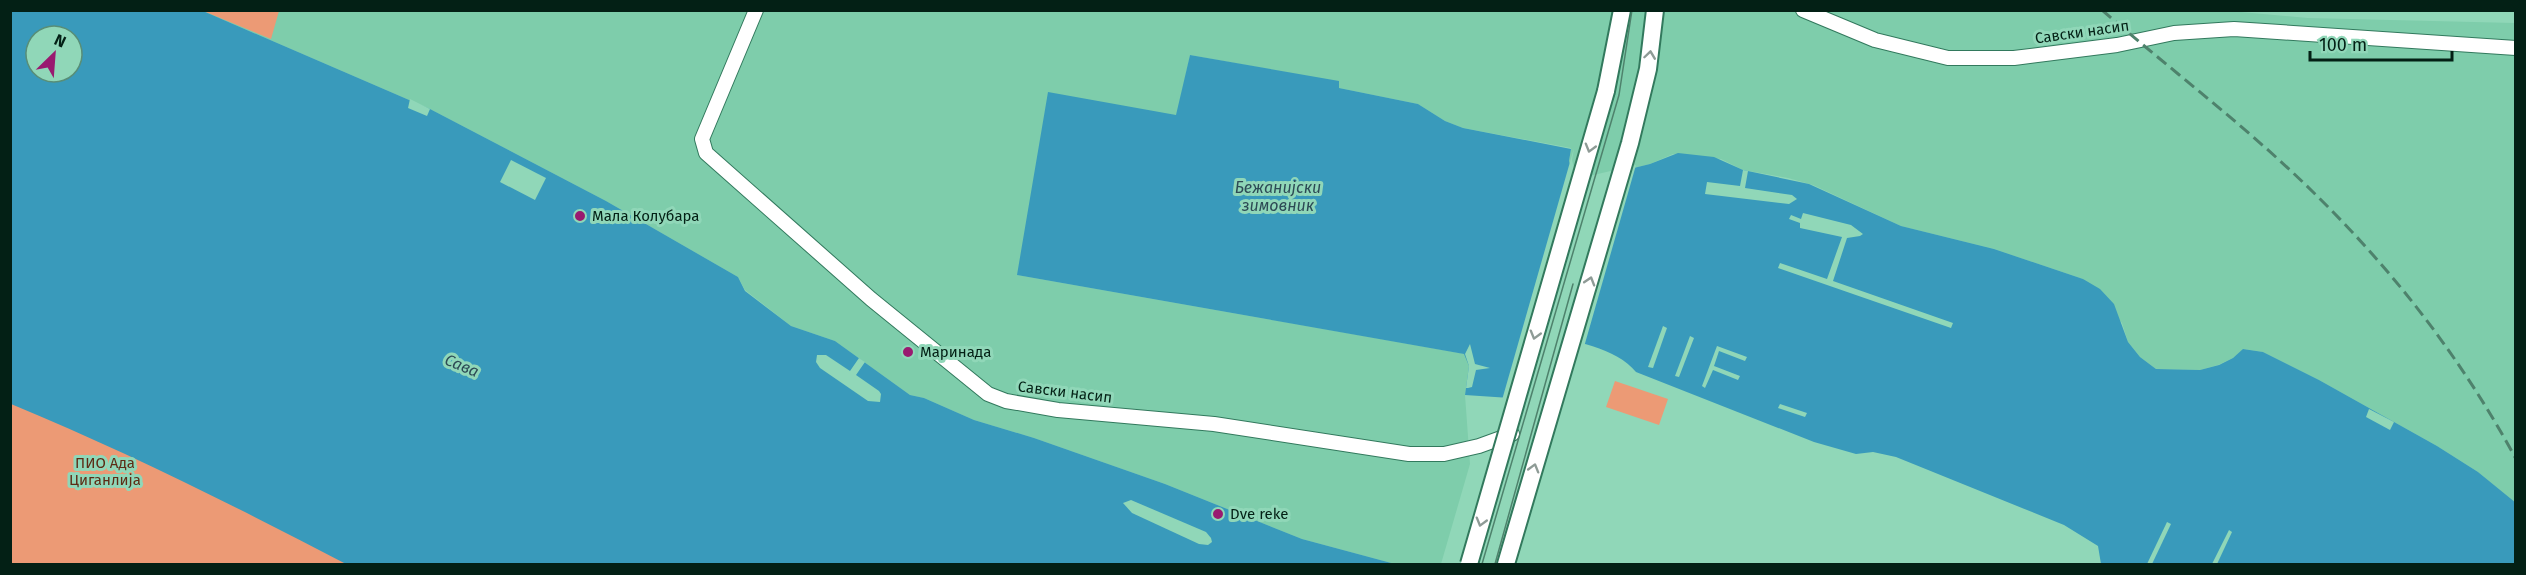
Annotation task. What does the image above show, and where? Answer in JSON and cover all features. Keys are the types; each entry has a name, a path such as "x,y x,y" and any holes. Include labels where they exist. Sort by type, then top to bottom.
{"main road":[{"path":"1469,564 1606,91 1622,10"},
{"path":"1506,564 1642,99 1656,10"}],"street":[{"name":"Савски насип","path":"756,10 702,139 706,153 871,299 988,394 1006,401 1058,411 1214,424 1389,452 1444,454 1479,446 1513,433"},
{"name":"Савски насип","path":"1803,10 1875,40 1948,58 2014,58 2117,45 2174,33 2234,29 2516,48"}],"shaded area":[{"path":"2219,10 2308,18 2515,23 2515,503 2478,472 2437,446 2319,380 2263,352 2244,349 2233,358 2200,370 2156,369 2140,357 2128,342 2122,323 2083,279 1994,249 1901,226 1813,185 1743,170 1721,159 1673,154 1650,164 1585,180 1574,177 1569,161 1571,148 1463,128 1445,121 1418,104 1339,88 1339,82 1190,55 1177,115 1017,275 1465,354 1469,366 1465,395 1470,464 1441,564 1395,564 1302,539 1165,484 1034,438 974,420 924,398 910,395 835,341 791,326 745,290 738,277 606,201 430,109 203,11"}],"green space":[{"path":"279,10 271,39 203,11"},
{"name":"ПИО Ада Циганлија","path":"11,327 527,564 11,564"},
{"path":"1615,381 1668,399 1659,425 1606,407"}],"water":[{"name":"Сава","path":"10,11 203,11 430,109 606,201 738,277 745,291 791,326 835,341 910,395 924,398 974,420 1034,438 1165,484 1302,539 1395,564 346,564 180,480 11,404"},
{"name":"Бежанијски зимовник","path":"1190,55 1339,81 1339,88 1418,104 1445,121 1463,128 1571,149 1569,161 1574,177 1585,180 1650,164 1678,153 1714,157 1743,170 1809,184 1901,226 1994,249 2083,279 2100,289 2114,304 2128,342 2140,357 2156,369 2200,370 2219,365 2233,358 2243,349 2263,352 2319,380 2437,446 2478,472 2516,503 2515,564 2101,564 2098,546 2064,525 1896,457 1873,452 1856,454 1814,442 1636,372 1617,357 1593,346 1542,337 1510,398 1465,395 1469,366 1464,354 1017,275 1048,92 1176,115"}],"pier":[{"path":"410,99 430,109 427,116 408,108"},
{"path":"1574,148 1572,160 1576,176 1585,177 1636,165 1584,347 1573,343 1542,340 1511,400 1502,400"},
{"path":"511,160 546,178 535,200 500,182"},
{"path":"1743,170 1748,171 1745,188 1792,195 1797,199 1789,204 1705,194 1707,182 1740,186"},
{"path":"1803,213 1851,225 1863,234 1847,238 1833,281 1953,323 1951,328 1778,268 1780,263 1827,279 1842,237 1800,228 1800,223 1789,219 1791,215 1801,219"},
{"path":"1663,326 1667,328 1653,368 1648,367"},
{"path":"1690,336 1694,338 1679,377 1675,376"},
{"path":"1470,344 1475,364 1490,368 1476,370 1472,387 1466,388 1469,366 1465,354"},
{"path":"1717,346 1747,357 1745,361 1719,351 1714,366 1740,376 1738,380 1713,370 1705,388 1702,386"},
{"path":"817,355 826,355 850,371 859,358 865,362 856,375 879,391 880,402 868,401 820,368 816,362"},
{"path":"1780,404 1807,413 1805,417 1778,408"},
{"path":"2369,409 2394,422 2390,430 2366,417"},
{"path":"1131,500 1206,532 1212,542 1208,545 1199,544 1132,513 1123,503"},
{"path":"2167,522 2171,524 2152,564 2147,564"},
{"path":"2229,530 2232,532 2217,564 2212,564"}],"tram line":[{"path":"1482,564 1619,95 1632,10"},
{"path":"1495,564 1573,284"}],"railway":[{"path":"2102,10 2288,168 2371,253 2398,284 2449,351 2473,386 2516,459"}],"place":[{"name":"Мала Колубара","path":"580,216"},
{"name":"Маринада","path":"908,352"},
{"name":"Dve reke","path":"1218,514"}]}
